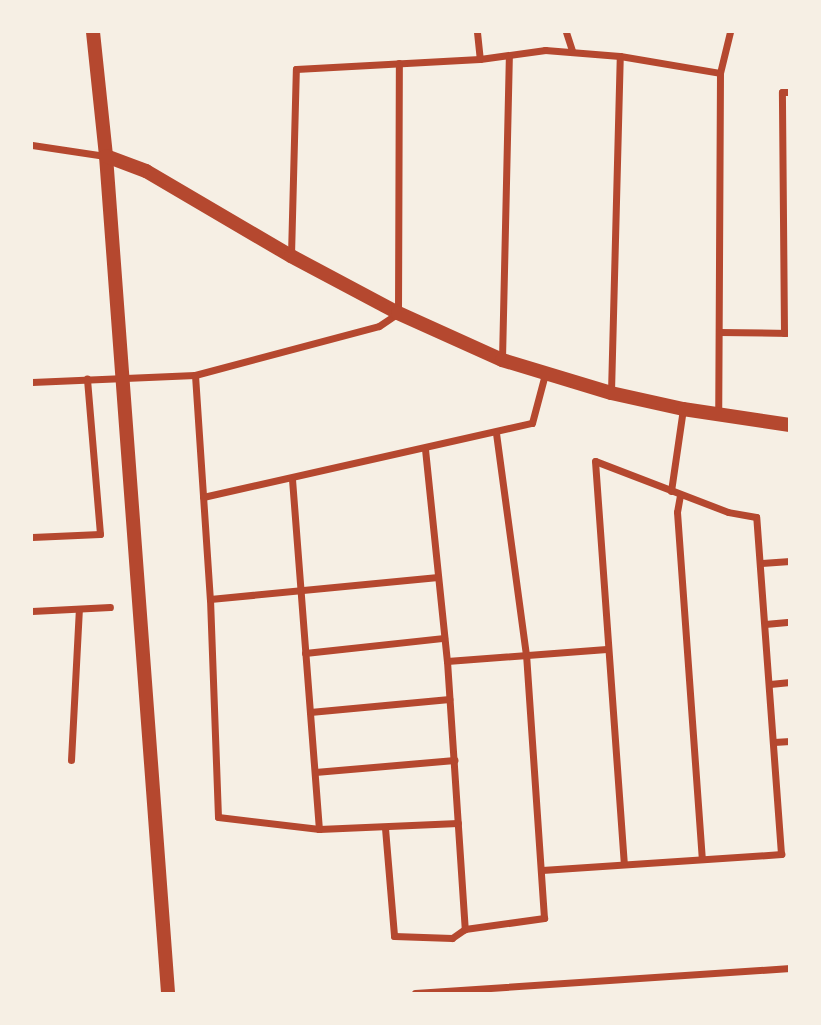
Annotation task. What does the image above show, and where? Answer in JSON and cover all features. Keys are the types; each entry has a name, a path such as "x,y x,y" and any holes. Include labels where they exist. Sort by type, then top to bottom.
{"main road":[{"path":"93,32 106,156 168,993"},
{"path":"106,156 146,171 291,256 398,313 502,360 611,393 682,409 789,425"}],"street":[{"path":"477,32 480,59"},
{"path":"566,32 572,51"},
{"path":"718,415 720,73 730,32"},
{"path":"291,256 296,68 480,59 545,50 620,56 720,73"},
{"path":"502,360 509,56"},
{"path":"611,393 620,56"},
{"path":"32,382 195,375 379,326 398,313 399,63"},
{"path":"719,332 787,333 782,92 789,92"},
{"path":"32,145 106,156"},
{"path":"203,497 532,423 545,374"},
{"path":"195,375 209,599 218,817 319,829 458,823"},
{"path":"32,537 100,534 87,379"},
{"path":"671,491 682,409"},
{"path":"385,828 394,936 452,938 465,929 544,918 526,655 496,432"},
{"path":"425,449 447,661 465,929"},
{"path":"542,870 781,854 756,517 728,512 595,461 624,864"},
{"path":"292,479 319,829"},
{"path":"680,495 677,512 702,859"},
{"path":"760,563 789,561"},
{"path":"209,599 438,577"},
{"path":"32,611 110,607"},
{"path":"71,760 79,609"},
{"path":"765,624 789,622"},
{"path":"305,653 444,638"},
{"path":"447,661 607,649"},
{"path":"770,684 789,682"},
{"path":"310,712 449,699"},
{"path":"774,742 789,741"},
{"path":"315,772 454,760"},
{"path":"779,807 789,806"},
{"path":"415,993 789,968"}]}
